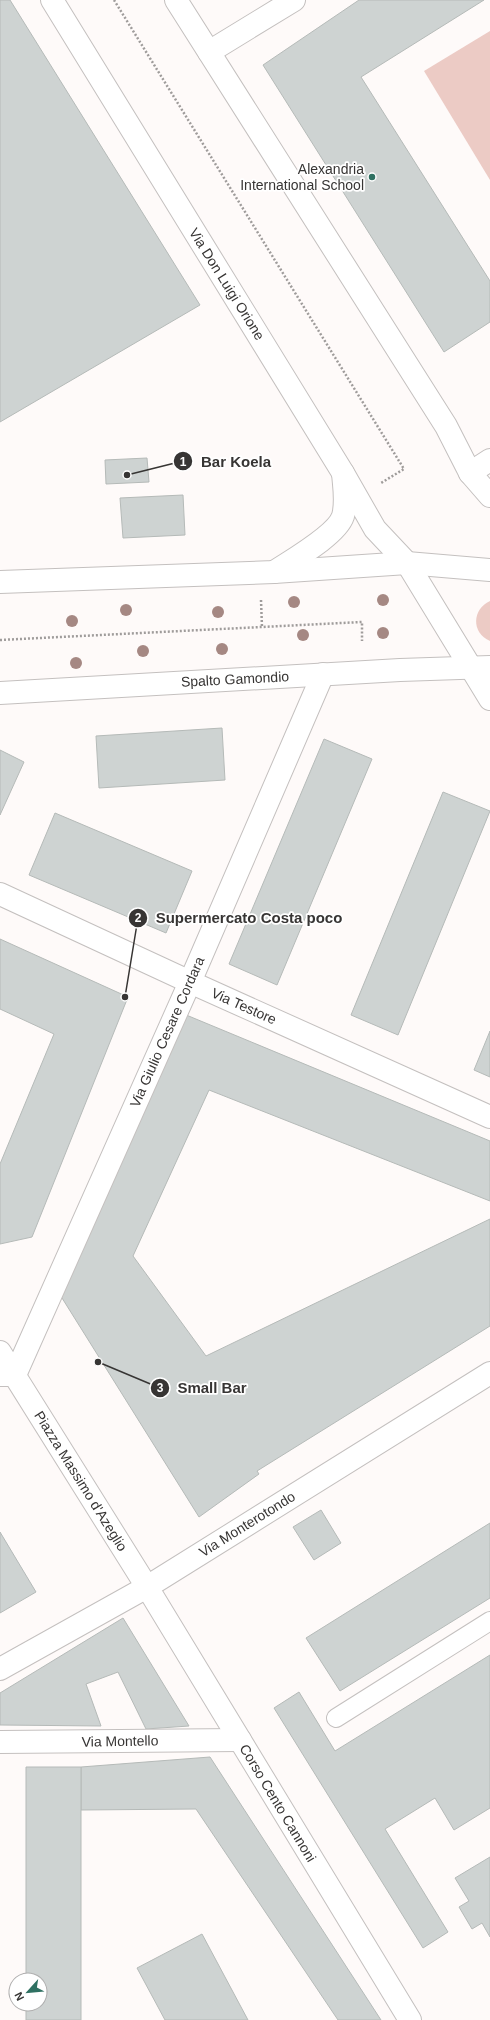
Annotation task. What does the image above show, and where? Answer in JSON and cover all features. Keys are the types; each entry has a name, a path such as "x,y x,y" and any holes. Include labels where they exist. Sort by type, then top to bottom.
{"street":[{"name":"Via Don Luigi Orione","path":"52,0 343,473 375,529 407,563"},
{"path":"176,0 446,426 470,473 490,496"},
{"path":"209,52 294,0"},
{"path":"470,473 490,460"},
{"path":"274,572 316,544 336,527 342,517 346,499 343,473"},
{"path":"0,582 274,572 407,563 490,570"},
{"path":"407,563 480,666 490,699"},
{"name":"Spalto Gamondio","path":"0,693 480,666"},
{"name":"Via Giulio Cesare Cordara","path":"7,1375 190,982 323,674"},
{"name":"Via Testore","path":"0,894 190,982 490,1117"},
{"path":"0,1352 7,1375"},
{"name":"Via Monterotondo","path":"0,1669 147,1587 490,1373"},
{"name":"Piazza Massimo d'Azeglio","path":"7,1375 147,1587"},
{"name":"Corso Cento Cannoni","path":"147,1587 410,2020"},
{"name":"Via Montello","path":"0,1742 240,1740"}],"lane":[{"path":"336,1718 490,1621"}],"path":[{"path":"114,0 404,469"},
{"path":"0,640 362,622 362,641"}],"shaded area":[{"path":"490,31 490,180 424,71"},
{"path":"490,601 490,641 479,632 476,621 480,610"}],"building":[{"path":"0,0 10,0 200,305 0,422"},
{"path":"359,0 484,0 361,77 490,281 490,322 444,352 263,65"},
{"path":"147,458 149,482 106,484 105,460"},
{"path":"183,495 185,535 123,538 120,498"},
{"path":"222,728 225,780 99,788 96,736"},
{"path":"324,739 372,759 277,985 229,964"},
{"path":"0,750 24,762 0,815"},
{"path":"443,792 490,811 398,1035 351,1015"},
{"path":"55,813 192,871 166,933 29,875"},
{"path":"0,939 128,997 32,1237 0,1244 0,1164 54,1034 0,1009"},
{"path":"179,1012 490,1141 490,1201 209,1090 133,1256 206,1356 490,1219 490,1326 257,1471 259,1474 199,1517 57,1290"},
{"path":"490,1031 490,1077 474,1070"},
{"path":"321,1510 341,1543 314,1560 293,1527"},
{"path":"490,1523 490,1598 340,1691 306,1638"},
{"path":"0,1532 36,1592 0,1613"},
{"path":"123,1618 189,1726 146,1729 118,1672 86,1684 101,1726 0,1725 0,1693"},
{"path":"490,1655 490,1808 454,1830 435,1798 385,1829 448,1932 423,1948 274,1708 299,1692 335,1751"},
{"path":"210,1757 381,2020 338,2020 196,1809 81,1810 81,1767"},
{"path":"26,1767 81,1767 81,2020 26,2020 26,2012 48,2012 48,1972 26,1972"},
{"path":"490,1857 490,1937 482,1923 472,1929 459,1907 469,1901 455,1878"},
{"path":"202,1934 248,2020 165,2020 137,1968"}],"place":[{"name":"Alexandria International School","path":"372,177"},
{"name":"Bar Koela","path":"127,475"},
{"name":"Supermercato Costa poco","path":"125,997"},
{"name":"Small Bar","path":"98,1362"}]}
